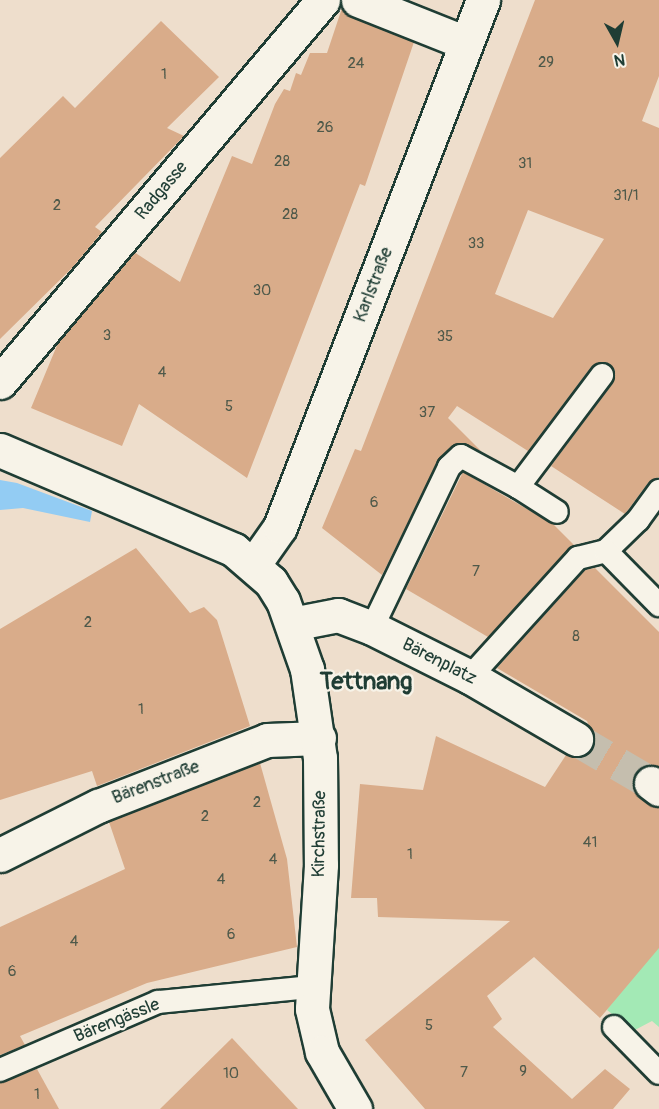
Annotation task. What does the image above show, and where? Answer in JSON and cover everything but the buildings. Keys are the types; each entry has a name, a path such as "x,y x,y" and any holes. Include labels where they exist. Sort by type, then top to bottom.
{"street":[{"name":"Radgasse","path":"0,382 323,0"},
{"path":"358,0 466,43"},
{"name":"Karlstraße","path":"254,564 280,527 483,0"},
{"path":"0,450 200,533 254,564"},
{"name":"Kirchstraße","path":"254,564 271,582 292,624 307,669 319,738 321,865 311,987 316,1033 322,1052 356,1109"},
{"name":"Bärenplatz","path":"292,624 338,615 372,628 470,677 576,740"},
{"name":"Bärenstraße","path":"0,855 98,806 267,740 319,738"}],"lane":[{"path":"518,487 602,375"},
{"path":"372,628 449,467 461,456 558,512"},
{"path":"470,677 578,558 606,551 638,520 659,491"},
{"path":"606,551 659,604"},
{"name":"Bärengässle","path":"0,1070 158,1002 311,987"},
{"path":"614,1027 659,1073"}],"green space":[{"path":"659,933 659,1027 652,1021 633,1031 607,1010"}],"water":[{"path":"0,480 17,483 92,511 90,522 23,508 0,510"}],"tunnel":[{"path":"576,739 651,783"}],"district":[{"name":"Tettnang","path":"366,682"}]}
